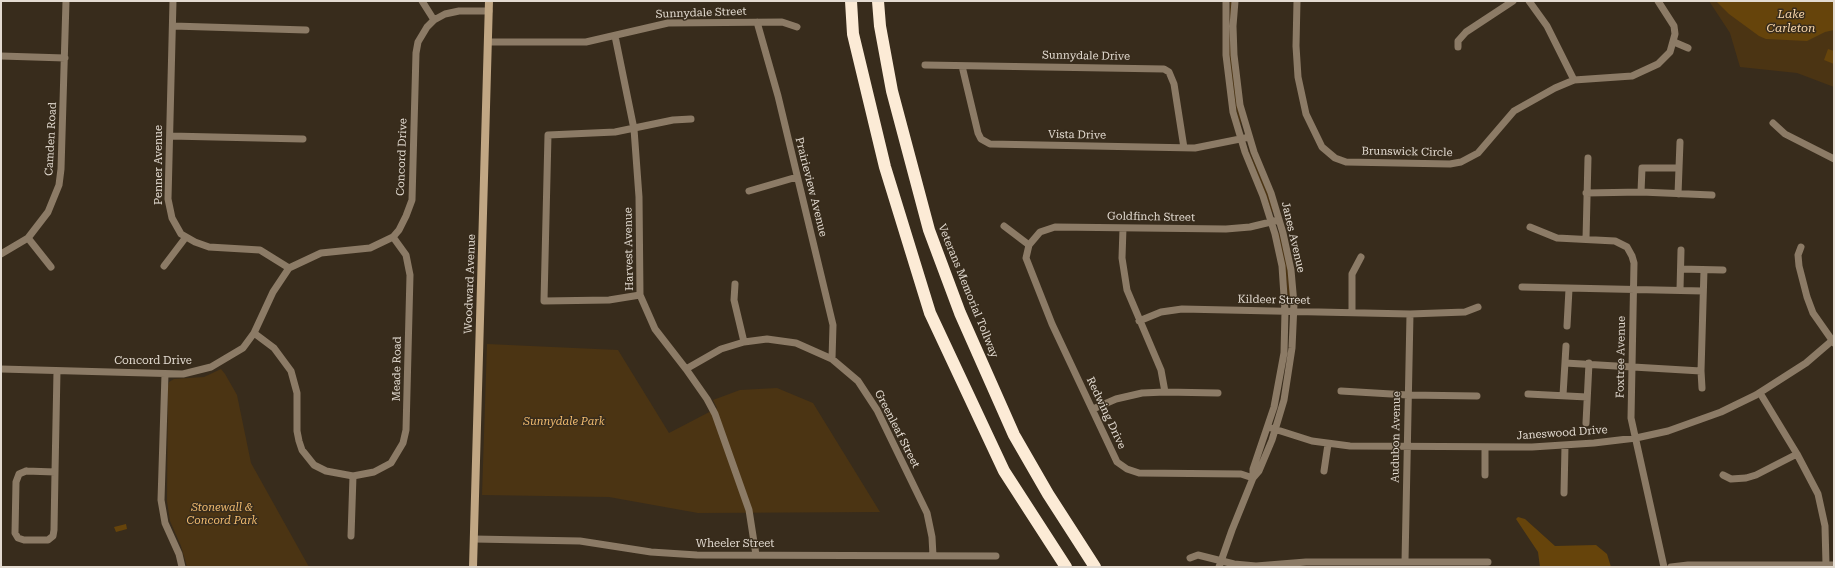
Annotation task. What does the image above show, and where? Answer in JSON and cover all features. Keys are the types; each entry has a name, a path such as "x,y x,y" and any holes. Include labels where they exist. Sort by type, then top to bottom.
{"highway":[{"path":"851,1 853,34 885,167 930,313 1004,471 1066,567"},
{"name":"Veterans Memorial Tollway","path":"878,1 880,26 892,91 928,230 960,313 1014,435 1048,494 1095,567"}],"main road":[{"name":"Woodward Avenue","path":"473,567 489,1"}],"street":[{"name":"Camden Road","path":"1,254 28,238 48,212 60,181 66,1"},
{"name":"Penner Avenue","path":"174,1 169,207 172,218 181,234 209,247 260,250 289,268"},
{"path":"422,1 434,20"},
{"name":"Janes Avenue","path":"1226,1 1225,31 1228,78 1234,112 1241,139 1271,222 1282,266 1285,311 1281,370 1272,428"},
{"name":"Janes Avenue","path":"1220,564 1253,478 1259,471 1289,376 1293,343 1294,312 1291,270 1279,220 1271,193 1249,137 1244,120 1235,73 1233,26 1235,1"},
{"name":"Brunswick Circle","path":"1297,1 1296,60 1306,114 1322,147 1335,158 1346,162 1448,164 1461,162 1478,153 1514,112 1536,97 1574,80 1622,78 1640,73 1658,64 1670,52 1674,42"},
{"path":"1458,47 1458,41 1466,32 1513,1"},
{"path":"1528,1 1547,26 1574,80"},
{"path":"1658,1 1674,26 1674,42 1688,48"},
{"name":"Concord Drive","path":"1,369 165,374 190,373 211,367 243,348 254,333 273,292 289,268 315,255 334,251 363,250 375,246 392,237 399,230 412,200 416,48 422,34 434,20 445,14 459,11 489,11"},
{"name":"Prairieview Avenue","path":"757,22 778,96 833,325 832,359"},
{"name":"Sunnydale Street","path":"488,42 577,43 615,36 668,23 782,22 796,27"},
{"path":"173,26 306,30"},
{"name":"Harvest Avenue","path":"615,36 634,129 639,197 640,295 655,329 707,399 723,432 749,510 756,555"},
{"path":"1,56 65,58"},
{"name":"Sunnydale Drive","path":"925,65 1164,69 1169,72 1174,84 1184,148"},
{"name":"Vista Drive","path":"962,66 978,133 981,139 990,144 1184,148 1204,147 1249,137"},
{"path":"640,295 609,300 544,301 548,134 615,132 673,120 691,119"},
{"path":"1773,123 1786,134 1834,159"},
{"path":"170,136 302,139"},
{"path":"1678,194 1680,142"},
{"path":"1586,239 1588,158"},
{"path":"1641,192 1642,168 1679,168"},
{"path":"749,191 797,177"},
{"path":"1586,193 1641,192 1712,195"},
{"name":"Goldfinch Street","path":"1029,245 1040,232 1055,227 1226,229 1250,227 1279,220"},
{"path":"1004,226 1029,245"},
{"name":"Foxtree Avenue","path":"1530,227 1557,238 1615,241 1627,247 1634,263 1631,414 1664,567"},
{"path":"1123,228 1122,258 1125,281 1130,300 1161,370 1165,392"},
{"path":"164,266 186,237"},
{"name":"Meade Road","path":"254,333 274,348 291,370 297,393 298,436 302,450 308,459 326,472 353,476 374,472 391,463 400,450 405,437 410,269 406,255 392,237"},
{"path":"28,238 51,267"},
{"name":"Redwing Drive","path":"1029,245 1026,258 1027,264 1052,324 1117,462 1131,471 1139,473 1240,474 1253,478"},
{"path":"1801,247 1798,255 1799,266 1807,297 1813,313 1833,341"},
{"path":"1680,290 1681,250"},
{"path":"1352,312 1352,274 1361,256"},
{"path":"1681,269 1723,270"},
{"path":"1702,388 1701,371 1704,270"},
{"path":"735,284 734,300 744,342"},
{"path":"1522,287 1703,291"},
{"path":"1567,326 1569,289"},
{"name":"Kildeer Street","path":"1139,320 1161,312 1182,309 1410,314 1465,312 1478,307"},
{"name":"Audubon Avenue","path":"1405,562 1410,314"},
{"name":"Greenleaf Street","path":"686,369 721,348 744,342 767,339 787,341 806,346 832,359 858,381 877,410 927,513 932,537 933,556"},
{"name":"Janeswood Drive","path":"1272,428 1312,441 1328,444 1485,447 1565,446 1636,438 1668,431 1721,412 1760,393 1806,363 1833,341"},
{"path":"1563,395 1566,346"},
{"path":"1565,363 1589,363 1633,368 1701,371"},
{"path":"1586,423 1589,363"},
{"path":"55,472 26,471 19,474 16,482 15,526 15,533 18,538 24,540 45,540 52,536 54,530 57,371"},
{"path":"165,374 161,500 165,523 179,554 182,567"},
{"path":"1341,391 1408,395 1477,396"},
{"path":"1093,409 1127,396 1165,392 1218,393"},
{"path":"1760,393 1814,485 1821,504 1825,526 1826,565"},
{"path":"1528,394 1587,397"},
{"path":"1324,471 1328,444"},
{"path":"1564,493 1565,446"},
{"path":"1485,447 1485,474"},
{"path":"1723,475 1731,479 1746,478 1756,475 1797,454"},
{"path":"351,536 353,476"},
{"name":"Wheeler Street","path":"474,539 580,541 674,554 996,556"},
{"path":"1190,558 1198,555 1220,564 1256,566 1306,562 1488,562"},
{"path":"1671,567 1688,565 1834,565"}],"green space":[{"path":"1230,1 1232,5 1241,127 1236,108 1229,54"},
{"path":"1709,1 1834,1 1834,87 1797,73 1740,67 1730,33"},
{"path":"1247,146 1270,197 1273,212 1272,212"},
{"path":"1279,232 1287,263 1291,297 1288,297"},
{"name":"Sunnydale Park","path":"487,344 618,350 669,433 717,408 713,400 740,390 777,388 813,403 880,512 698,513 609,497 482,495"},
{"name":"Stonewall & Concord Park","path":"221,369 237,395 251,463 309,567 187,567 181,546 170,521 167,501 168,386 169,382 174,379 204,377"}],"water":[{"name":"Lake Carleton","path":"1716,1 1834,1 1834,30 1825,32 1807,41 1766,39 1759,36 1729,14"},
{"path":"1828,49 1834,51 1834,64 1824,60"},
{"path":"1518,517 1525,519 1555,546 1596,545 1607,554 1611,567 1540,567 1538,552 1516,519"},
{"path":"126,524 127,529 116,532 114,527"}]}
